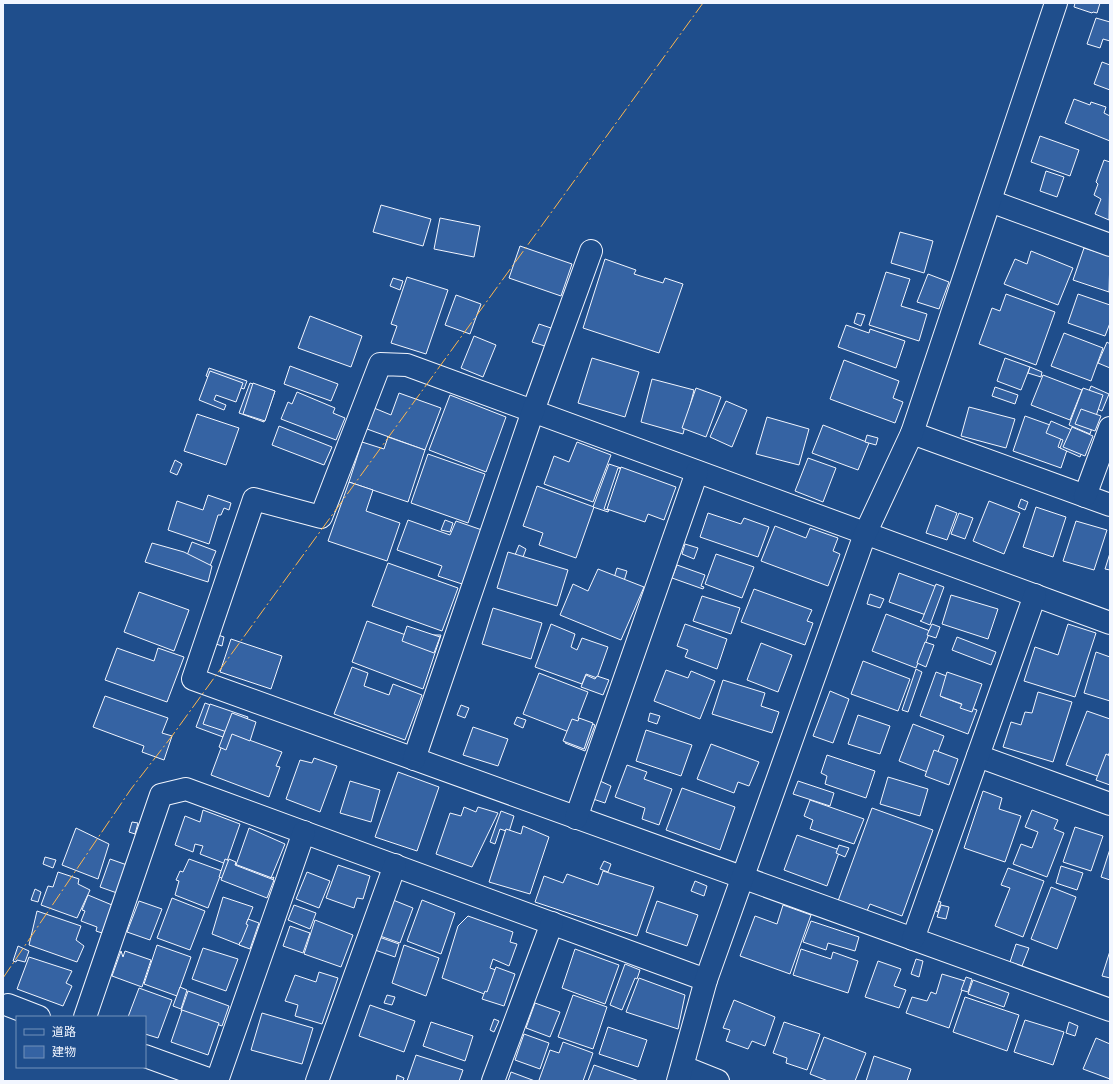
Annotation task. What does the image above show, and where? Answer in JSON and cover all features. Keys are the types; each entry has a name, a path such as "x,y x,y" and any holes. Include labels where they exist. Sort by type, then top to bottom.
{"street":[{"path":"718,1081 680,1074 706,980 866,534 912,432 1056,3"},
{"path":"990,201 1110,245"},
{"path":"414,759 533,411 591,251"},
{"path":"1110,623 407,365 380,364 321,517 254,499 193,679 1110,1010"},
{"path":"1085,496 1110,428"},
{"path":"912,432 1110,505"},
{"path":"576,818 697,472"},
{"path":"913,939 1035,595"},
{"path":"978,756 1110,804"},
{"path":"85,1016 161,795 186,789 706,980"},
{"path":"217,1081 304,832"},
{"path":"317,1081 395,865"},
{"path":"493,1081 552,923"},
{"path":"8,1005 36,1016"},
{"path":"146,1056 214,1081"}],"building":[{"path":"1075,3 1100,3 1097,13 1092,13 1074,7"},
{"path":"1096,18 1110,22 1110,41 1103,39 1100,48 1087,44"},
{"path":"1102,62 1110,65 1110,90 1094,84"},
{"path":"1074,99 1090,105 1091,102 1106,107 1104,113 1110,116 1110,141 1065,123"},
{"path":"1040,136 1079,150 1070,176 1031,162"},
{"path":"1104,160 1110,162 1109,220 1095,214 1101,199 1094,195 1098,184 1096,182"},
{"path":"1046,171 1064,177 1057,197 1040,191"},
{"path":"381,205 431,219 423,246 373,232"},
{"path":"440,218 480,226 474,257 434,249"},
{"path":"900,232 933,241 924,273 891,263"},
{"path":"520,246 572,264 561,296 509,278"},
{"path":"1084,248 1110,256 1109,292 1073,280"},
{"path":"1031,251 1073,268 1058,305 1004,284 1015,259 1027,264"},
{"path":"605,259 636,270 634,274 663,283 665,278 683,284 659,353 583,328"},
{"path":"886,272 910,279 901,306 927,314 919,341 869,325"},
{"path":"928,274 949,282 939,309 917,302"},
{"path":"407,277 448,290 426,354 391,343 397,326 391,324"},
{"path":"393,278 403,281 400,290 390,286"},
{"path":"1006,294 1055,312 1036,365 979,344 992,308 1000,311"},
{"path":"1078,294 1110,305 1110,323 1105,336 1068,323"},
{"path":"456,295 481,304 470,334 445,325"},
{"path":"857,313 865,315 861,326 854,323"},
{"path":"310,316 362,336 351,367 298,348"},
{"path":"539,324 554,329 548,347 532,342"},
{"path":"846,325 869,333 870,329 905,341 896,368 838,347"},
{"path":"1064,333 1103,348 1091,381 1051,366"},
{"path":"474,336 496,345 483,377 461,368"},
{"path":"1107,342 1110,344 1110,368 1098,363"},
{"path":"592,358 639,372 625,417 578,403"},
{"path":"1005,358 1030,367 1021,390 997,381"},
{"path":"844,360 899,381 893,398 903,402 895,423 830,399"},
{"path":"290,366 338,384 331,401 284,384"},
{"path":"1030,367 1042,372 1041,377 1028,373"},
{"path":"209,368 247,381 244,389 206,376"},
{"path":"210,371 243,383 236,402 216,395 214,400 226,405 224,410 199,400"},
{"path":"1043,375 1082,390 1070,420 1031,405"},
{"path":"652,379 694,390 683,434 641,422"},
{"path":"250,383 275,391 264,422 239,413"},
{"path":"253,383 275,391 265,421 243,414"},
{"path":"1091,386 1109,394 1102,411 1084,403"},
{"path":"995,387 1018,395 1015,404 992,396"},
{"path":"696,388 721,397 706,437 682,428"},
{"path":"1083,388 1103,395 1090,434 1069,425"},
{"path":"297,392 335,408 333,413 345,418 336,440 281,419 288,402 292,404"},
{"path":"399,393 441,408 425,450 367,429 374,408 391,415"},
{"path":"450,395 506,417 486,472 429,450"},
{"path":"726,401 747,410 732,447 710,437"},
{"path":"969,407 1015,419 1006,448 961,436"},
{"path":"1081,409 1101,416 1095,431 1075,424"},
{"path":"197,414 239,428 226,465 184,451"},
{"path":"1025,416 1064,430 1058,447 1067,450 1061,468 1013,451"},
{"path":"767,417 809,429 799,465 756,454"},
{"path":"1051,421 1088,437 1080,457 1060,448 1063,440 1046,433"},
{"path":"823,425 869,443 858,470 812,453"},
{"path":"279,426 332,447 324,465 272,445"},
{"path":"1072,427 1093,436 1085,456 1063,447"},
{"path":"867,435 878,438 876,445 865,442"},
{"path":"388,437 425,450 408,502 349,482 362,442 384,449"},
{"path":"577,442 611,455 593,502 544,484 554,456 569,462"},
{"path":"428,454 485,474 468,523 411,503"},
{"path":"808,458 836,468 823,502 795,491"},
{"path":"175,460 182,464 177,475 170,472"},
{"path":"609,464 624,469 618,468 604,509 609,510 608,512 593,507"},
{"path":"621,467 676,487 664,520 648,514 645,522 607,509"},
{"path":"349,482 373,490 366,511 400,523 387,561 328,541"},
{"path":"537,486 594,507 576,558 539,545 543,533 523,526"},
{"path":"208,495 231,503 229,510 224,508 221,515 218,515 209,544 168,530 177,501 203,510"},
{"path":"1021,499 1028,502 1025,510 1018,507"},
{"path":"989,501 1020,513 1004,554 973,541"},
{"path":"936,505 957,513 947,540 926,533"},
{"path":"1036,507 1066,517 1053,557 1023,547"},
{"path":"708,513 741,524 744,518 769,527 758,557 700,537"},
{"path":"959,513 973,518 965,539 951,534"},
{"path":"408,520 450,535 456,521 482,530 462,584 438,576 442,566 397,550"},
{"path":"445,520 453,523 450,532 441,530"},
{"path":"1076,521 1107,530 1094,570 1063,561"},
{"path":"775,526 806,538 810,528 838,538 833,551 840,554 828,586 761,561"},
{"path":"192,542 216,551 210,566 186,558"},
{"path":"152,543 184,552 212,566 208,582 145,562"},
{"path":"685,544 698,548 694,559 682,554"},
{"path":"519,545 526,549 523,557 515,555"},
{"path":"508,552 568,570 557,606 497,588"},
{"path":"1110,553 1110,570 1105,569"},
{"path":"716,554 754,567 742,598 705,584"},
{"path":"388,563 458,588 442,631 372,606"},
{"path":"677,565 705,575 701,586 704,587 703,589 672,578"},
{"path":"617,568 627,571 624,581 614,578"},
{"path":"598,569 644,587 621,640 560,615 573,584 588,591"},
{"path":"899,573 937,587 926,615 889,602"},
{"path":"936,584 944,587 930,625 920,621 922,620"},
{"path":"754,589 812,610 807,621 813,623 805,645 741,622"},
{"path":"139,592 189,610 174,651 124,632"},
{"path":"870,594 884,599 880,608 867,604"},
{"path":"951,595 998,609 988,639 942,624"},
{"path":"702,596 740,608 731,634 693,621"},
{"path":"493,608 542,623 531,659 482,644"},
{"path":"886,614 930,631 916,668 872,651"},
{"path":"367,621 417,639 418,635 441,635 423,689 352,662"},
{"path":"551,624 575,634 571,647 577,650 582,638 608,647 597,678 586,674 582,684 535,667"},
{"path":"685,624 727,639 717,669 685,657 688,650 677,646"},
{"path":"932,624 940,627 936,638 927,635"},
{"path":"1068,624 1096,633 1075,697 1024,681 1035,647 1058,655"},
{"path":"407,626 440,637 434,653 402,641"},
{"path":"218,635 224,637 222,646 216,644"},
{"path":"957,637 996,652 991,665 952,650"},
{"path":"231,639 282,656 271,689 220,672"},
{"path":"925,642 934,645 926,667 917,663"},
{"path":"761,643 792,655 778,692 747,680"},
{"path":"117,648 154,661 158,648 184,657 167,702 105,680"},
{"path":"1096,652 1110,657 1110,701 1084,693"},
{"path":"863,661 910,679 898,711 851,694"},
{"path":"352,667 368,673 364,686 389,695 393,684 422,695 405,740 334,714"},
{"path":"916,669 922,672 908,712 902,710"},
{"path":"666,670 688,678 691,671 715,681 700,719 654,701"},
{"path":"936,672 949,677 942,697 977,710 968,734 920,716"},
{"path":"947,672 982,684 972,712 960,708 962,704 940,696"},
{"path":"539,673 588,692 578,718 595,725 585,751 565,743 569,732 523,714"},
{"path":"586,675 595,679 597,676 609,680 603,695 581,687"},
{"path":"723,680 765,693 761,706 779,712 772,733 712,714"},
{"path":"830,691 849,699 833,743 813,736"},
{"path":"1038,692 1072,702 1053,762 1003,747 1011,722 1021,725 1025,712 1032,713"},
{"path":"105,696 168,718 162,733 172,736 164,760 142,752 144,746 93,727"},
{"path":"205,703 232,713 223,737 196,727"},
{"path":"210,704 248,717 241,737 282,752 276,766 280,767 269,797 211,775 227,732 203,724"},
{"path":"461,705 469,708 465,718 457,715"},
{"path":"1087,711 1110,719 1110,751 1100,777 1066,765"},
{"path":"232,713 256,722 250,741 232,734 226,750 219,747"},
{"path":"650,713 660,716 657,724 648,721"},
{"path":"858,715 890,726 880,754 848,744"},
{"path":"517,717 526,720 523,728 514,724"},
{"path":"579,718 593,723 584,749 563,741 572,719 578,721"},
{"path":"913,724 944,736 930,773 899,761"},
{"path":"473,727 508,739 498,766 463,755"},
{"path":"646,730 692,745 681,776 636,761"},
{"path":"711,744 759,762 749,786 738,782 734,793 697,779"},
{"path":"934,750 958,759 949,785 925,776"},
{"path":"1106,754 1110,756 1110,785 1096,780"},
{"path":"827,755 875,771 866,798 825,784 827,776 821,773"},
{"path":"314,758 337,766 320,812 286,799 300,760 312,763"},
{"path":"627,765 647,772 644,779 672,789 659,825 642,819 645,808 615,797"},
{"path":"398,772 439,787 417,851 375,837"},
{"path":"888,777 928,789 920,816 880,804"},
{"path":"350,781 380,790 371,822 340,813"},
{"path":"600,781 611,786 605,803 593,799"},
{"path":"798,781 834,793 830,806 793,794"},
{"path":"682,788 735,807 720,850 666,830"},
{"path":"983,791 1002,798 999,809 1021,816 1005,862 964,848"},
{"path":"810,800 864,819 854,844 810,829 813,820 804,816"},
{"path":"464,807 476,812 478,807 498,813 472,867 436,854 450,813 461,816"},
{"path":"872,808 933,830 902,916 870,904 867,911 838,901"},
{"path":"203,810 240,824 226,864 200,854 203,846 195,844 193,852 175,845 185,816 200,822"},
{"path":"1032,810 1058,820 1054,829 1064,833 1047,877 1013,864 1021,844 1032,848 1038,832 1025,827"},
{"path":"501,811 514,816 509,832 500,829 495,844 490,842"},
{"path":"132,822 138,823 135,834 129,832"},
{"path":"523,826 549,837 530,894 489,882 506,829 521,834"},
{"path":"1075,827 1103,836 1091,871 1063,862"},
{"path":"76,828 109,844 98,879 62,865"},
{"path":"249,828 285,844 271,878 236,865"},
{"path":"797,835 840,850 827,886 784,870"},
{"path":"839,845 849,848 845,857 836,853"},
{"path":"1110,849 1110,880 1101,877"},
{"path":"45,857 56,860 53,868 43,864"},
{"path":"110,859 127,865 117,893 100,887"},
{"path":"189,859 222,871 208,908 175,895 179,881 176,880 180,871 183,872"},
{"path":"225,859 272,878 274,877 267,895 219,877"},
{"path":"229,859 236,862 235,865 274,880 267,898 221,880"},
{"path":"604,861 611,864 608,872 600,869"},
{"path":"338,865 370,876 363,899 357,898 354,908 326,898"},
{"path":"1061,866 1083,873 1077,890 1056,883"},
{"path":"1008,868 1044,881 1023,937 995,926 1010,888 1001,885"},
{"path":"603,871 654,887 637,936 535,902 544,876 563,883 567,874 598,885"},
{"path":"58,872 79,879 78,884 90,890 77,918 41,905 48,886 53,887"},
{"path":"307,872 330,881 319,908 296,899"},
{"path":"695,881 707,886 704,896 691,891"},
{"path":"1051,887 1076,897 1057,949 1031,939"},
{"path":"35,889 41,892 38,902 31,900"},
{"path":"88,895 112,905 102,933 96,931 97,927 81,921 85,911 82,910"},
{"path":"223,897 253,907 247,922 252,924 245,947 212,934"},
{"path":"172,898 205,911 190,950 157,938"},
{"path":"393,900 413,908 400,943 380,936"},
{"path":"422,900 455,913 441,954 407,941"},
{"path":"139,901 162,909 150,940 127,932"},
{"path":"657,901 698,915 687,946 646,932"},
{"path":"937,901 941,902 938,912 934,910"},
{"path":"294,905 316,913 310,929 288,920"},
{"path":"783,905 811,915 790,974 740,956 755,916 777,924"},
{"path":"941,905 949,907 946,919 937,917"},
{"path":"37,911 81,926 76,940 84,946 77,962 29,945"},
{"path":"468,916 513,932 510,942 517,944 509,966 493,959 490,968 496,970 487,995 442,978 458,926"},
{"path":"248,919 259,923 250,949 239,945 248,925 246,924"},
{"path":"315,920 353,935 341,967 304,954"},
{"path":"811,921 859,937 855,951 828,943 826,950 803,942"},
{"path":"290,926 310,933 303,953 283,946"},
{"path":"379,937 399,944 395,957 375,950"},
{"path":"1016,944 1029,948 1022,966 1010,962"},
{"path":"157,945 191,957 177,996 144,984"},
{"path":"404,945 439,958 426,996 392,983"},
{"path":"18,946 29,951 25,962 17,960 16,962 13,961"},
{"path":"203,948 238,959 226,991 192,979"},
{"path":"575,949 619,965 605,1004 562,988"},
{"path":"801,949 831,959 833,952 858,961 848,993 793,975"},
{"path":"121,951 123,957 125,951 151,960 142,987 112,976"},
{"path":"1110,951 1110,978 1102,976"},
{"path":"29,957 72,971 66,983 72,986 63,1006 17,989"},
{"path":"916,959 923,961 919,977 911,974"},
{"path":"878,961 901,969 894,986 906,990 899,1008 865,997"},
{"path":"625,964 640,970 637,979 635,978 622,1010 610,1005"},
{"path":"496,967 515,974 504,1006 482,999 485,991 487,992"},
{"path":"319,972 338,978 322,1024 295,1016 298,1005 285,1001 295,975 316,982"},
{"path":"942,974 965,981 949,1028 906,1013 912,997 927,1001 931,992 936,994"},
{"path":"966,977 972,979 968,992 961,990"},
{"path":"639,978 685,995 678,1029 626,1012"},
{"path":"973,980 1009,993 1004,1007 968,994"},
{"path":"180,987 187,990 181,1009 173,1006"},
{"path":"139,988 172,1000 158,1038 146,1034 146,1016 128,1016"},
{"path":"188,991 229,1006 222,1026 181,1011"},
{"path":"387,995 395,997 392,1005 384,1003"},
{"path":"573,995 607,1007 593,1049 558,1037"},
{"path":"965,997 1019,1015 1007,1051 953,1032"},
{"path":"734,1000 775,1017 765,1046 752,1041 748,1049 726,1041 730,1030 723,1028"},
{"path":"535,1003 560,1012 550,1037 526,1028"},
{"path":"370,1005 415,1021 404,1052 359,1036"},
{"path":"182,1010 219,1023 208,1055 171,1042"},
{"path":"262,1013 313,1028 302,1064 251,1050"},
{"path":"494,1019 499,1021 494,1032 490,1030"},
{"path":"1025,1020 1064,1032 1053,1065 1014,1052"},
{"path":"431,1022 473,1036 465,1061 423,1046"},
{"path":"784,1022 820,1034 807,1070 786,1063 787,1058 773,1053"},
{"path":"1069,1022 1078,1026 1075,1036 1066,1033"},
{"path":"608,1027 647,1040 638,1067 599,1054"},
{"path":"524,1034 549,1043 540,1069 515,1060"},
{"path":"824,1037 866,1053 855,1081 828,1081 810,1074"},
{"path":"1096,1038 1110,1044 1110,1079 1083,1069"},
{"path":"563,1042 593,1053 583,1081 539,1080 550,1050 559,1053"},
{"path":"416,1055 463,1070 459,1081 407,1081"},
{"path":"874,1056 911,1069 907,1081 866,1081"},
{"path":"594,1065 639,1081 588,1081"},
{"path":"511,1072 535,1081 508,1081"},
{"path":"397,1075 404,1078 403,1081 396,1081"}],"power":[{"path":"3,978 131,789 172,736 703,3"}]}
